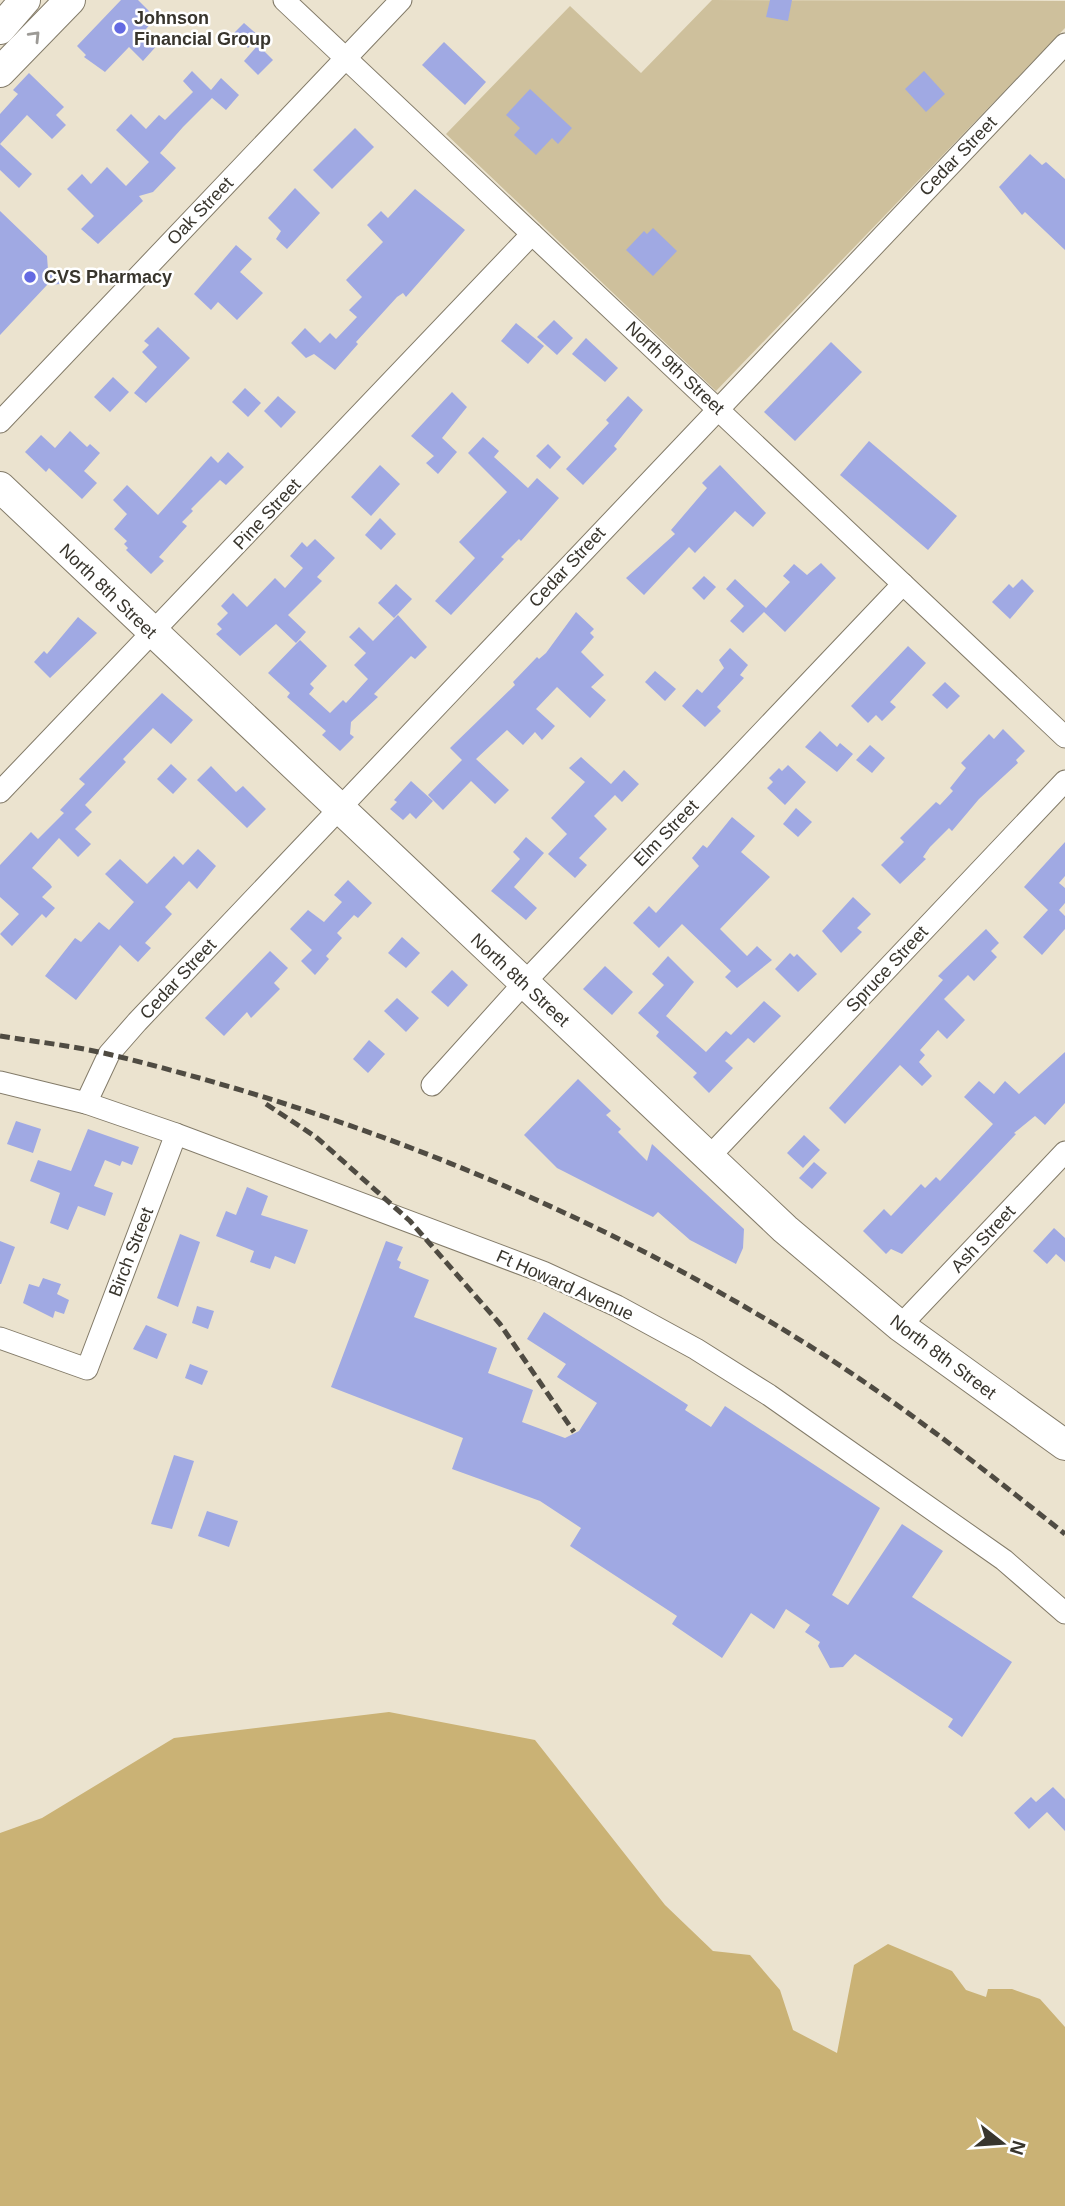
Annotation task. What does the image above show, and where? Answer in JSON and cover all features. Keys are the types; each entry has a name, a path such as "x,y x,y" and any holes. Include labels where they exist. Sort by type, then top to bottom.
{"main road":[{"path":"0,29 25,0"},
{"path":"0,72 70,0"},
{"name":"North 8th Street","path":"0,487 338,810 785,1228 900,1326 1065,1445"}],"street":[{"name":"North 9th Street","path":"284,0 1065,737"},
{"name":"Oak Street","path":"0,422 401,0"},
{"name":"Cedar Street","path":"86,1102 109,1055 717,408 1065,44"},
{"name":"Pine Street","path":"0,792 532,234"},
{"name":"Elm Street","path":"432,1085 524,983 903,584"},
{"name":"Spruce Street","path":"709,1157 1065,781"},
{"name":"Ft Howard Avenue","path":"0,1082 86,1102 176,1134 531,1267 617,1306 696,1349 769,1395 1004,1559 1065,1613"},
{"name":"Birch Street","path":"0,1338 87,1369 176,1134"},
{"name":"Ash Street","path":"900,1326 1065,1152"}],"shaded area":[{"path":"712,0 1065,1 1065,28 716,391 446,134 570,6 641,73"},
{"path":"389,1712 535,1740 665,1905 713,1951 750,1955 780,1990 793,2030 837,2053 854,1965 888,1944 952,1971 966,1990 986,1997 988,1989 1012,1989 1040,1999 1065,2027 1065,2206 0,2206 0,1833 42,1818 174,1738"}],"building":[{"path":"121,0 138,0 156,18 146,29 160,42 143,61 129,47 105,72 84,57 86,55 77,46"},
{"path":"770,0 792,0 788,21 766,17"},
{"path":"244,23 259,36 248,48 233,34"},
{"path":"444,42 486,82 465,105 422,65"},
{"path":"258,45 273,60 258,75 244,61"},
{"path":"192,71 211,90 221,78 239,95 226,110 212,98 183,127 160,153 176,168 153,192 139,196 143,201 98,244 81,229 94,216 67,189 82,174 91,184 107,167 126,186 149,162 116,130 131,114 146,129 159,115 165,120 193,92 183,81"},
{"path":"924,71 945,94 926,112 905,89"},
{"path":"29,73 64,107 56,115 66,125 52,139 27,115 0,144 0,114 18,94 13,90"},
{"path":"530,89 572,128 558,144 552,138 536,155 514,135 520,128 506,115"},
{"path":"355,128 374,147 332,189 313,170"},
{"path":"0,144 32,174 19,188 0,170"},
{"path":"1030,154 1042,165 1046,162 1065,179 1065,250 1025,212 1022,215 999,187"},
{"path":"295,188 320,213 287,249 276,239 281,231 268,218"},
{"path":"415,189 465,230 406,297 403,293 397,297 356,342 358,344 335,370 314,354 306,358 291,343 305,328 320,343 330,333 336,339 357,317 349,310 362,297 346,280 383,242 367,225 381,211 388,218"},
{"name":"CVS Pharmacy","path":"0,211 47,256 48,270 61,270 61,284 47,285 0,335"},
{"path":"653,228 677,251 653,276 626,250 644,231 647,234"},
{"path":"236,245 252,259 240,272 263,293 237,320 218,302 211,310 194,294"},
{"path":"554,320 573,338 557,355 537,337"},
{"path":"516,323 544,346 528,364 501,341"},
{"path":"158,327 190,358 146,403 134,393 157,367 142,352 149,345 144,341"},
{"path":"586,338 618,368 605,382 572,354"},
{"path":"831,342 862,372 795,441 764,412"},
{"path":"113,377 129,392 110,412 94,397"},
{"path":"245,388 261,403 248,417 232,402"},
{"path":"452,392 467,407 442,438 457,452 438,474 426,463 434,456 411,436"},
{"path":"278,396 296,412 281,428 264,411"},
{"path":"628,396 643,410 614,446 617,449 583,485 566,469 609,423 606,420"},
{"path":"70,431 87,447 90,444 100,453 84,471 97,483 82,499 49,468 46,472 25,452 41,435 55,448"},
{"path":"483,437 499,451 494,457 528,488 537,478 559,498 521,541 519,539 501,557 504,559 451,615 435,601 475,558 459,542 507,492 468,453"},
{"path":"869,441 957,516 928,550 840,475"},
{"path":"548,444 561,457 550,469 536,456"},
{"path":"228,452 244,467 226,485 220,480 191,509 193,511 182,522 187,526 159,557 164,561 151,574 126,550 128,548 124,544 127,541 114,529 127,514 113,500 127,485 158,515 211,456 218,463"},
{"path":"380,465 400,484 371,516 351,497"},
{"path":"720,465 766,513 753,527 735,511 695,553 689,547 644,595 626,578 675,534 671,530 707,488 702,483"},
{"path":"380,518 396,534 381,550 365,535"},
{"path":"315,539 335,558 317,577 322,581 288,615 306,632 296,643 276,624 240,656 216,634 222,629 217,624 228,613 221,606 233,593 247,607 275,578 285,588 303,568 290,556 302,542 307,547"},
{"path":"821,563 836,578 785,632 764,612 743,633 730,621 744,606 726,589 735,579 766,608 790,582 783,576 794,564 807,575"},
{"path":"704,576 716,587 704,600 692,588"},
{"path":"1022,579 1034,591 1010,619 992,602 1009,584 1013,588"},
{"path":"396,584 412,599 394,618 378,603"},
{"path":"576,612 594,629 590,633 594,637 581,652 604,675 591,687 606,700 590,718 557,687 536,709 555,726 542,740 535,732 523,745 507,730 476,759 509,790 495,804 471,781 443,810 428,795 462,760 450,748 515,685 513,682 537,657 539,659 546,653"},
{"path":"398,615 427,647 415,659 411,656 374,694 378,697 351,722 350,734 354,737 340,751 322,735 326,731 287,697 290,693 268,673 300,640 327,666 310,684 314,688 309,694 330,713 343,700 346,703 368,679 354,665 366,653 349,637 359,627 373,641"},
{"path":"78,617 97,633 50,678 34,662 44,651 47,654"},
{"path":"908,646 926,663 890,702 896,707 882,721 876,715 868,723 851,706"},
{"path":"730,648 748,665 740,675 744,678 717,707 721,711 705,727 682,706 697,689 702,693 724,668 719,660"},
{"path":"655,671 676,689 665,701 645,682"},
{"path":"945,682 960,696 947,709 932,695"},
{"path":"162,693 193,720 171,744 153,728 123,759 126,762 85,805 92,812 75,829 91,844 78,857 59,838 32,868 52,887 42,897 55,908 46,918 42,914 12,946 0,934 19,914 0,897 0,865 31,832 38,839 64,813 60,810 85,784 79,779"},
{"path":"1003,729 1025,751 1016,760 1018,763 979,799 952,831 949,828 930,847 923,857 926,859 900,884 881,865 904,842 900,838 936,802 940,805 953,791 950,788 966,768 961,763 989,734 994,739"},
{"path":"820,731 837,747 840,743 853,754 837,772 805,747"},
{"path":"870,745 885,758 872,773 856,760"},
{"path":"581,757 611,784 624,770 639,784 622,802 615,795 594,816 607,829 579,858 587,865 575,878 548,854 567,834 551,818 585,782 569,768"},
{"path":"171,764 187,779 173,794 157,779"},
{"path":"788,765 806,782 785,805 767,788 773,782 769,778 779,768 782,771"},
{"path":"211,766 236,792 243,786 266,809 247,828 197,780"},
{"path":"411,781 433,801 416,819 410,813 403,820 390,809 397,802 394,800"},
{"path":"796,808 812,822 798,837 783,824"},
{"path":"732,817 755,836 741,852 770,877 720,929 747,956 757,946 772,960 737,988 725,977 731,971 682,924 659,948 633,923 649,906 656,913 699,866 692,858 703,845 707,848"},
{"path":"526,837 544,853 514,887 537,908 526,920 491,891 520,859 513,852"},
{"path":"1065,842 1065,876 1059,883 1065,888 1065,903 1059,910 1065,916 1065,929 1042,955 1023,937 1048,910 1024,887"},
{"path":"198,849 216,866 197,889 189,881 165,907 172,914 145,943 151,948 138,962 120,945 76,1000 45,976 75,938 81,942 99,922 109,930 134,902 105,874 120,859 147,884 174,856 183,865"},
{"path":"348,880 372,903 358,918 354,915 337,933 342,938 326,956 329,959 315,975 301,961 312,950 290,929 308,910 324,922 342,902 334,895"},
{"path":"853,897 871,914 857,928 862,932 841,953 822,931"},
{"path":"986,929 999,943 991,951 997,957 974,981 968,975 944,999 965,1020 947,1039 938,1030 920,1050 925,1055 919,1062 932,1076 922,1086 900,1065 845,1124 829,1108 943,980 938,976"},
{"path":"402,937 420,953 406,968 388,953"},
{"path":"270,951 288,968 274,983 280,989 251,1018 247,1012 224,1036 205,1018"},
{"path":"790,953 794,957 797,954 817,974 798,992 775,969"},
{"path":"668,956 694,982 666,1016 706,1052 726,1031 731,1035 764,1001 781,1016 754,1043 748,1038 725,1061 733,1068 709,1093 693,1077 697,1073 656,1036 659,1032 638,1013 664,985 652,974"},
{"path":"605,966 633,992 612,1015 583,989"},
{"path":"452,970 468,985 448,1007 431,992"},
{"path":"397,998 419,1018 406,1032 384,1011"},
{"path":"369,1040 385,1054 368,1073 353,1059"},
{"path":"1065,1052 1065,1103 1045,1125 1035,1116 1014,1133 1016,1134 902,1254 891,1249 886,1254 863,1231 884,1209 891,1216 921,1184 925,1188 936,1177 940,1181 993,1124 964,1097 979,1081 994,1094 1005,1081 1019,1094"},
{"path":"578,1079 611,1111 606,1115 621,1129 618,1132 647,1161 652,1144 744,1229 743,1248 736,1264 690,1240 658,1212 653,1217 557,1168 524,1135"},
{"path":"16,1121 41,1129 33,1153 7,1144"},
{"path":"88,1129 139,1147 132,1165 122,1161 120,1166 105,1160 94,1186 113,1193 105,1216 78,1206 68,1230 50,1223 60,1193 30,1181 38,1160 71,1171"},
{"path":"804,1135 820,1150 803,1168 787,1153"},
{"path":"814,1162 827,1173 812,1189 799,1178"},
{"path":"247,1187 268,1196 261,1215 308,1230 295,1264 275,1256 270,1269 250,1262 254,1251 216,1236 226,1211 236,1215"},
{"path":"1054,1228 1065,1238 1065,1262 1056,1254 1047,1264 1033,1251"},
{"path":"180,1234 200,1242 178,1307 157,1298"},
{"path":"0,1241 15,1247 1,1284 0,1284"},
{"path":"386,1241 403,1247 397,1260 401,1262 399,1268 429,1280 414,1317 497,1348 488,1373 533,1390 522,1422 565,1438 579,1431 597,1403 557,1377 566,1364 527,1339 544,1312 688,1405 685,1410 711,1427 725,1406 880,1508 832,1595 848,1605 902,1524 943,1551 912,1597 1012,1662 962,1737 948,1727 953,1719 855,1654 843,1667 830,1668 818,1646 820,1642 805,1632 810,1625 786,1609 774,1629 751,1613 722,1658 672,1624 677,1616 570,1546 581,1528 540,1501 452,1469 463,1438 331,1387"},
{"path":"43,1278 61,1284 57,1294 69,1300 64,1314 55,1311 53,1318 23,1303 29,1284 39,1287"},
{"path":"197,1306 214,1311 208,1329 192,1323"},
{"path":"146,1325 167,1334 157,1359 133,1349"},
{"path":"190,1364 208,1371 202,1385 185,1378"},
{"path":"174,1455 194,1461 172,1529 151,1524"},
{"path":"207,1511 238,1521 229,1547 198,1536"},
{"path":"1053,1787 1065,1799 1065,1831 1047,1812 1029,1829 1014,1813 1031,1797 1036,1802"}],"railway":[{"path":"0,1036 112,1055 293,1106 470,1171 556,1209 724,1295 805,1343 905,1411 1065,1534"},
{"path":"266,1104 316,1137 410,1221 500,1324 574,1432"}],"place":[{"name":"Johnson Financial Group","path":"120,28"},
{"name":"CVS Pharmacy","path":"30,277"}]}
